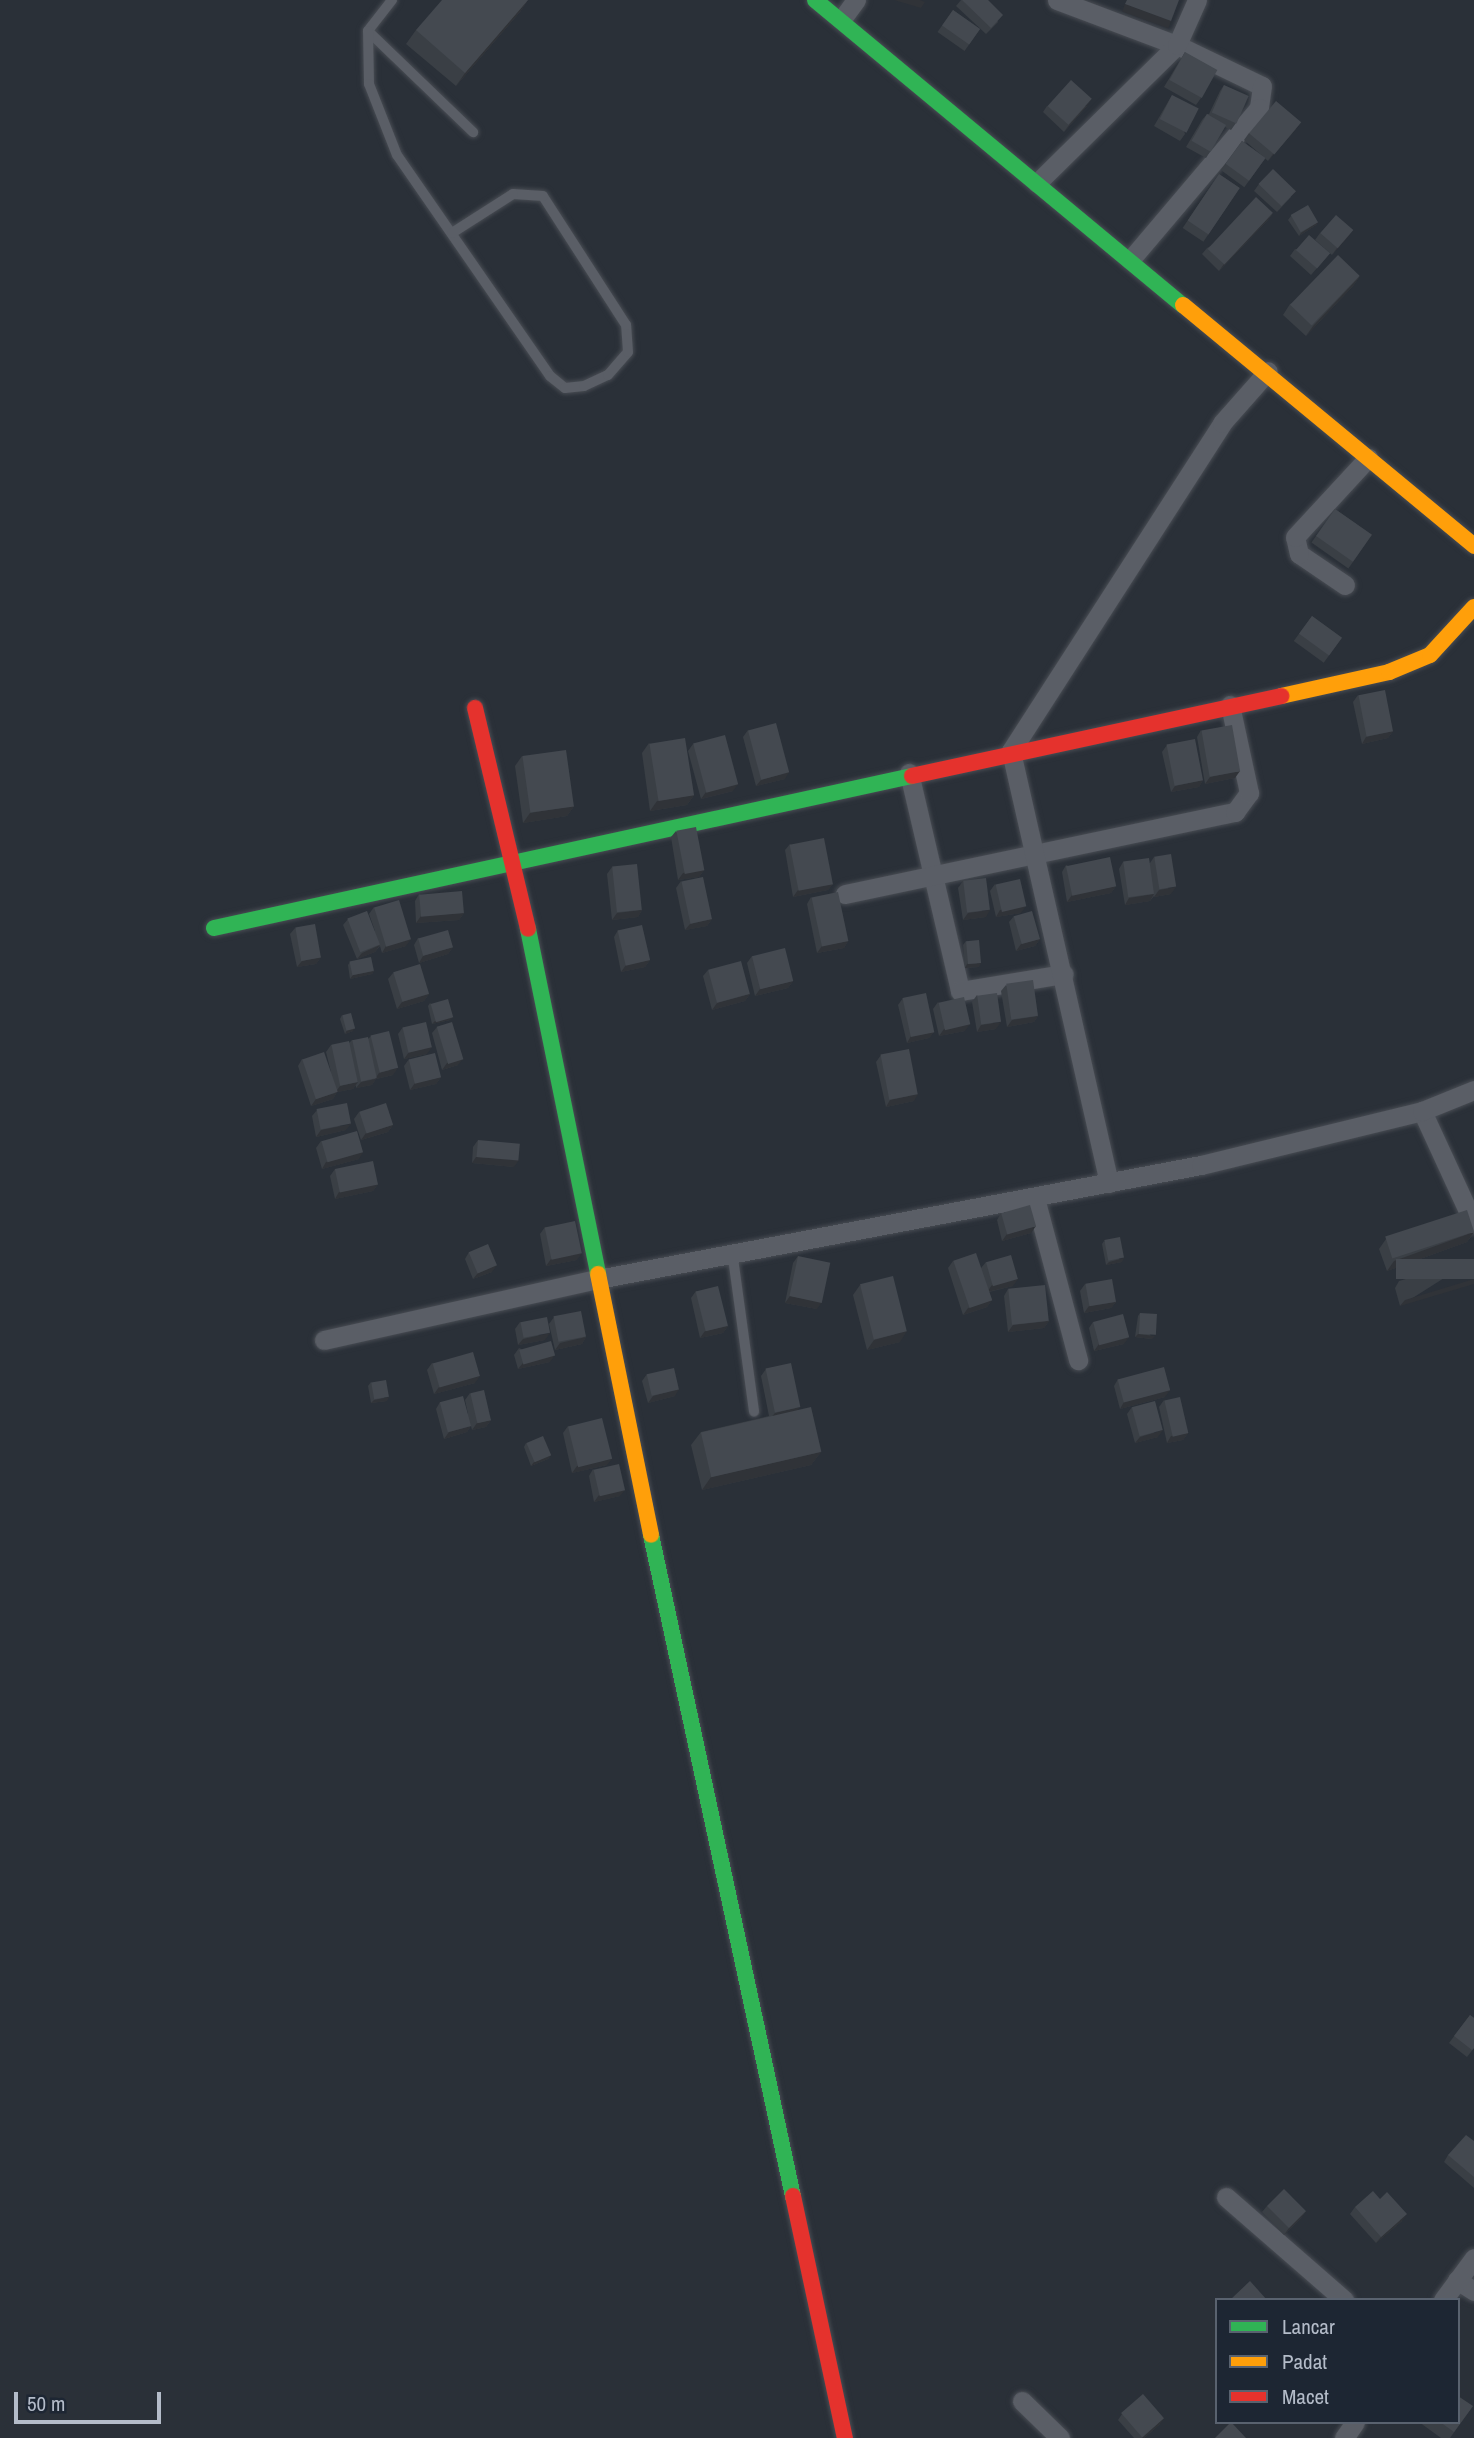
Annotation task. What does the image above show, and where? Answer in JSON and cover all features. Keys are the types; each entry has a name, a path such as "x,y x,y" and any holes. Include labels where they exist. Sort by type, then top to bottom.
{"street":[{"path":"815,0 842,19 1130,260 1268,371 1474,545"},
{"path":"842,19 856,0"},
{"path":"1057,0 1177,45 1247,76 1262,86 1264,97 1130,260"},
{"path":"1037,183 1177,45 1198,0"},
{"path":"1109,1183 1064,975 1033,855 1011,751 1222,423 1268,371"},
{"path":"1345,585 1299,554 1295,537 1368,458"},
{"path":"214,928 1412,664 1444,642 1474,607"},
{"path":"845,894 1235,812 1249,793 1230,705"},
{"path":"475,708 514,860 598,1279 845,2438"},
{"path":"909,773 960,991 1064,975"},
{"path":"324,1340 598,1279 733,1258 1109,1183 1422,1111 1474,1090"},
{"path":"1422,1111 1474,1224"},
{"path":"1035,1198 1078,1360"},
{"path":"1226,2196 1342,2298"},
{"path":"1446,2298 1466,2285 1474,2258"},
{"path":"1022,2402 1060,2438"}],"lane":[{"path":"393,0 368,31 369,84 378,116 452,233 550,376 565,388 608,375 628,352 626,325 543,196 513,194 452,233"},
{"path":"368,31 473,132"},
{"path":"733,1258 754,1412"}],"building":[{"path":"442,0 528,0 465,73 416,30"},
{"path":"962,0 988,0 1003,15 991,28"},
{"path":"1127,0 1179,0 1171,21 1125,4"},
{"path":"953,10 980,29 969,44 942,26"},
{"path":"1185,52 1217,70 1202,98 1169,80"},
{"path":"1071,80 1092,99 1068,125 1048,106"},
{"path":"1224,85 1249,96 1236,123 1212,112"},
{"path":"1172,95 1199,109 1186,133 1160,119"},
{"path":"1276,101 1301,122 1274,154 1249,133"},
{"path":"1207,114 1226,125 1211,152 1192,141"},
{"path":"1242,141 1265,158 1249,181 1226,164"},
{"path":"1273,169 1296,191 1281,206 1258,184"},
{"path":"1219,174 1240,188 1208,234 1188,220"},
{"path":"1256,197 1273,213 1224,265 1208,249"},
{"path":"1308,205 1318,222 1301,232 1291,215"},
{"path":"1336,215 1353,230 1338,248 1320,233"},
{"path":"1309,235 1330,253 1317,268 1296,250"},
{"path":"1338,255 1360,276 1312,325 1290,305"},
{"path":"1335,509 1372,535 1353,562 1316,536"},
{"path":"1312,616 1342,638 1329,656 1299,634"},
{"path":"1385,690 1393,731 1367,736 1358,695"},
{"path":"776,723 789,772 761,780 748,731"},
{"path":"1232,725 1240,771 1210,777 1201,730"},
{"path":"725,735 738,784 706,793 693,744"},
{"path":"685,738 694,795 659,801 649,744"},
{"path":"1195,739 1203,780 1175,786 1167,745"},
{"path":"566,750 574,806 530,813 522,756"},
{"path":"696,827 704,870 685,874 676,831"},
{"path":"824,838 833,884 799,891 790,845"},
{"path":"1171,854 1176,887 1159,889 1154,857"},
{"path":"1110,857 1116,886 1072,896 1066,866"},
{"path":"1149,858 1154,894 1128,897 1123,862"},
{"path":"637,864 642,910 617,912 612,867"},
{"path":"703,877 712,919 690,924 681,882"},
{"path":"986,878 990,910 967,913 963,881"},
{"path":"1020,879 1026,906 1002,912 996,885"},
{"path":"462,891 464,913 421,917 419,895"},
{"path":"838,892 848,941 822,947 812,898"},
{"path":"399,900 411,939 386,947 374,908"},
{"path":"367,911 380,945 360,952 347,919"},
{"path":"1032,911 1040,939 1022,944 1014,916"},
{"path":"315,924 321,957 301,961 295,927"},
{"path":"642,925 650,960 626,966 618,931"},
{"path":"448,930 453,947 423,956 418,939"},
{"path":"979,940 981,963 968,964 966,941"},
{"path":"785,948 793,981 760,989 752,956"},
{"path":"371,957 374,971 352,975 349,962"},
{"path":"741,961 750,994 717,1003 708,970"},
{"path":"420,964 429,994 402,1002 393,972"},
{"path":"1033,980 1038,1016 1011,1019 1006,984"},
{"path":"926,993 934,1032 911,1037 903,998"},
{"path":"997,993 1001,1022 981,1025 977,996"},
{"path":"964,997 970,1024 945,1030 939,1003"},
{"path":"448,999 453,1017 436,1022 431,1004"},
{"path":"351,1013 355,1028 346,1031 342,1015"},
{"path":"426,1022 432,1047 408,1053 403,1027"},
{"path":"452,1022 463,1059 448,1064 437,1027"},
{"path":"389,1031 398,1068 380,1072 371,1036"},
{"path":"368,1037 377,1078 361,1081 352,1040"},
{"path":"349,1041 358,1082 340,1086 331,1045"},
{"path":"909,1049 918,1094 889,1100 881,1055"},
{"path":"324,1052 338,1092 316,1099 302,1059"},
{"path":"435,1053 441,1077 415,1084 409,1060"},
{"path":"347,1103 351,1124 321,1130 317,1109"},
{"path":"386,1103 393,1125 366,1134 359,1112"},
{"path":"357,1131 363,1152 327,1162 321,1141"},
{"path":"478,1140 520,1144 518,1161 477,1157"},
{"path":"373,1161 378,1184 340,1193 335,1169"},
{"path":"1030,1205 1036,1226 1007,1234 1001,1213"},
{"path":"1467,1210 1474,1232 1392,1258 1385,1237"},
{"path":"575,1221 582,1253 552,1260 545,1227"},
{"path":"1120,1237 1124,1258 1108,1261 1104,1240"},
{"path":"488,1244 497,1265 478,1273 469,1252"},
{"path":"976,1253 992,1300 970,1308 953,1261"},
{"path":"1011,1255 1018,1279 993,1286 986,1262"},
{"path":"798,1256 830,1263 822,1303 789,1296"},
{"path":"1396,1259 1474,1259 1474,1279 1396,1279"},
{"path":"893,1276 907,1331 874,1340 860,1284"},
{"path":"1112,1279 1116,1302 1089,1306 1085,1284"},
{"path":"1045,1285 1049,1321 1012,1325 1008,1289"},
{"path":"718,1286 728,1326 706,1331 696,1292"},
{"path":"581,1311 586,1337 558,1342 554,1316"},
{"path":"1140,1313 1157,1314 1156,1335 1139,1334"},
{"path":"1123,1314 1129,1337 1099,1345 1093,1322"},
{"path":"547,1317 550,1333 524,1338 520,1322"},
{"path":"551,1341 555,1355 523,1365 519,1350"},
{"path":"473,1352 480,1376 440,1388 433,1364"},
{"path":"791,1363 800,1407 775,1412 766,1368"},
{"path":"1164,1367 1170,1390 1124,1403 1118,1379"},
{"path":"674,1368 679,1389 652,1396 647,1374"},
{"path":"386,1380 389,1397 374,1399 371,1383"},
{"path":"484,1390 491,1420 477,1423 470,1393"},
{"path":"463,1396 471,1426 448,1432 440,1402"},
{"path":"1180,1397 1188,1433 1173,1437 1164,1401"},
{"path":"1155,1401 1163,1430 1140,1436 1132,1407"},
{"path":"811,1407 821,1452 711,1477 701,1432"},
{"path":"602,1418 612,1459 578,1467 568,1426"},
{"path":"543,1436 551,1455 535,1462 526,1443"},
{"path":"619,1464 625,1490 600,1496 594,1470"},
{"path":"1470,2015 1474,2018 1472,2050 1454,2036"},
{"path":"1466,2135 1474,2141 1474,2177 1448,2155"},
{"path":"1284,2189 1306,2211 1289,2228 1267,2206"},
{"path":"1373,2191 1380,2199 1387,2192 1407,2214 1381,2237 1355,2207"},
{"path":"1250,2281 1265,2298 1232,2298"},
{"path":"1143,2394 1164,2418 1142,2437 1121,2413"},
{"path":"1460,2397 1473,2406 1460,2424"},
{"path":"1229,2424 1233,2424 1246,2438 1215,2438"},
{"path":"1443,2424 1460,2424 1454,2432"}],"traffic: fast":[{"path":"815,0 1183,305"},
{"path":"214,928 912,776"},
{"path":"528,929 598,1274"},
{"path":"651,1535 793,2196"}],"traffic: slow":[{"path":"1183,305 1474,546"},
{"path":"1281,696 1389,672 1430,655 1474,607"},
{"path":"598,1274 651,1535"}],"traffic: jam":[{"path":"912,776 1281,696"},
{"path":"475,708 528,929"},
{"path":"793,2196 845,2438"}]}
